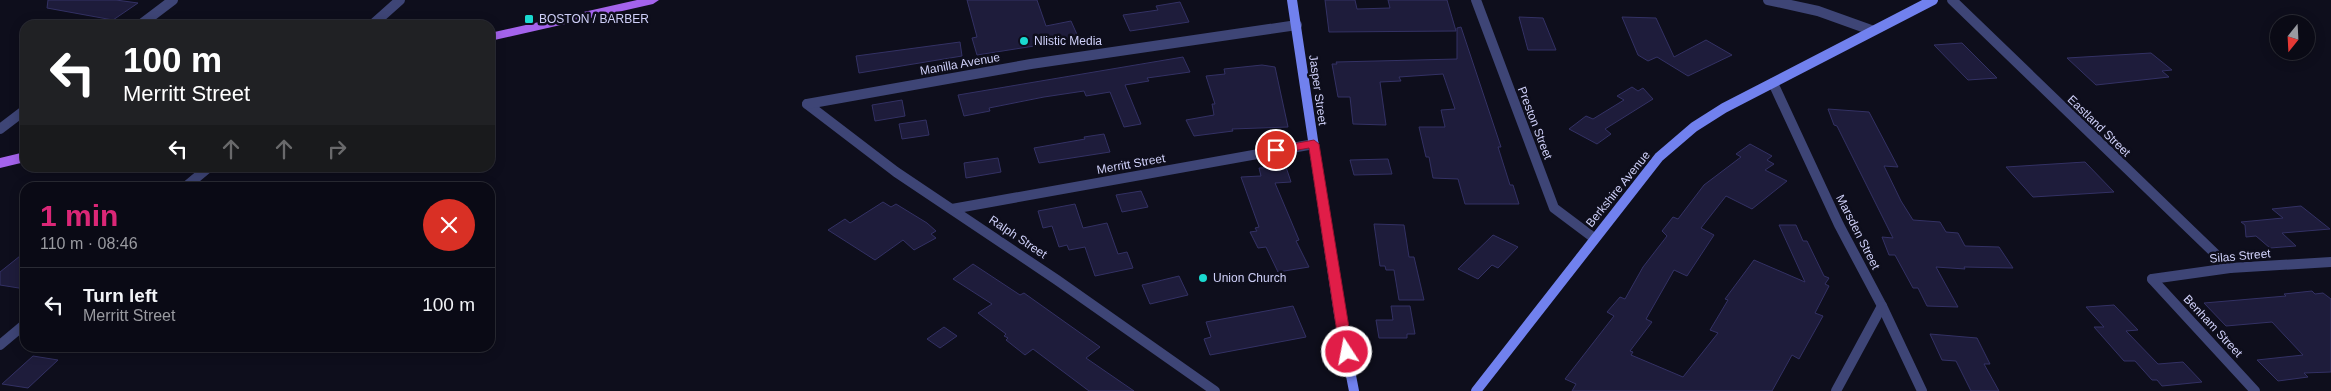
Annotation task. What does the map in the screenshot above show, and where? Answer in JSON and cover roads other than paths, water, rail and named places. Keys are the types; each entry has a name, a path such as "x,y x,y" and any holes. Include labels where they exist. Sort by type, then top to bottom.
{"main road":[{"path":"495,36 651,0"},
{"name":"Jasper Street","path":"1292,0 1339,314 1354,391"},
{"name":"Berkshire Avenue","path":"1476,391 1659,157 1709,118 1871,30 1933,0"},
{"path":"0,163 20,158"}],"street":[{"path":"147,20 173,0"},
{"path":"378,20 400,0"},
{"name":"Preston Street","path":"1476,0 1554,208 1594,238"},
{"path":"1768,0 1818,11 1871,30"},
{"name":"Eastland Street","path":"1952,0 2230,268"},
{"name":"Manilla Avenue","path":"807,104 1040,62 1297,25"},
{"name":"Marsden Street","path":"1773,82 1839,225 1882,306 1922,391"},
{"name":"Ralph Street","path":"807,104 896,172 1081,296 1215,391"},
{"path":"0,129 20,114"},
{"name":"Merritt Street","path":"952,209 1314,144"},
{"path":"191,182 203,172"},
{"name":"Silas Street","path":"2152,279 2230,268 2330,263"},
{"name":"Benham Street","path":"2152,279 2254,391"},
{"path":"1836,391 1882,306"},
{"path":"0,346 20,328"}],"place":[{"name":"BOSTON / BARBER","path":"529,19"},
{"name":"Nlistic Media","path":"1024,41"},
{"name":"Union Church","path":"1203,278"}]}
